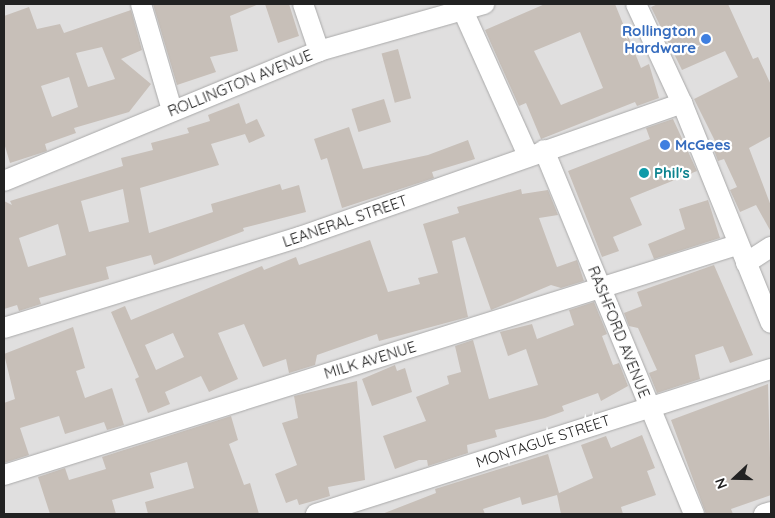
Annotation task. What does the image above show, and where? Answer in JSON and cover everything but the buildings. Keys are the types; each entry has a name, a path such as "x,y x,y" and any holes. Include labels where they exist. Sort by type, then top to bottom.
{"street":[{"path":"141,4 172,110"},
{"path":"303,4 319,52"},
{"name":"ROLLINGTON AVENUE","path":"4,181 172,110 319,52 462,7 484,4"},
{"path":"636,4 682,103 737,245 771,323"},
{"name":"RASHFORD AVENUE","path":"462,7 536,152 600,288 694,514"},
{"name":"LEANERAL STREET","path":"4,328 300,237 536,152 682,103"},
{"name":"MILK AVENUE","path":"4,476 737,245"},
{"path":"746,263 771,246"},
{"name":"MONTAGUE STREET","path":"316,514 771,369"},
{"path":"764,514 771,512"}],"shaded area":[{"path":"4,4 771,4 771,514 4,514"}],"place":[{"name":"Rollington Hardware","path":"706,39"},
{"name":"McGees","path":"665,145"},
{"name":"Phil's","path":"644,173"}]}
